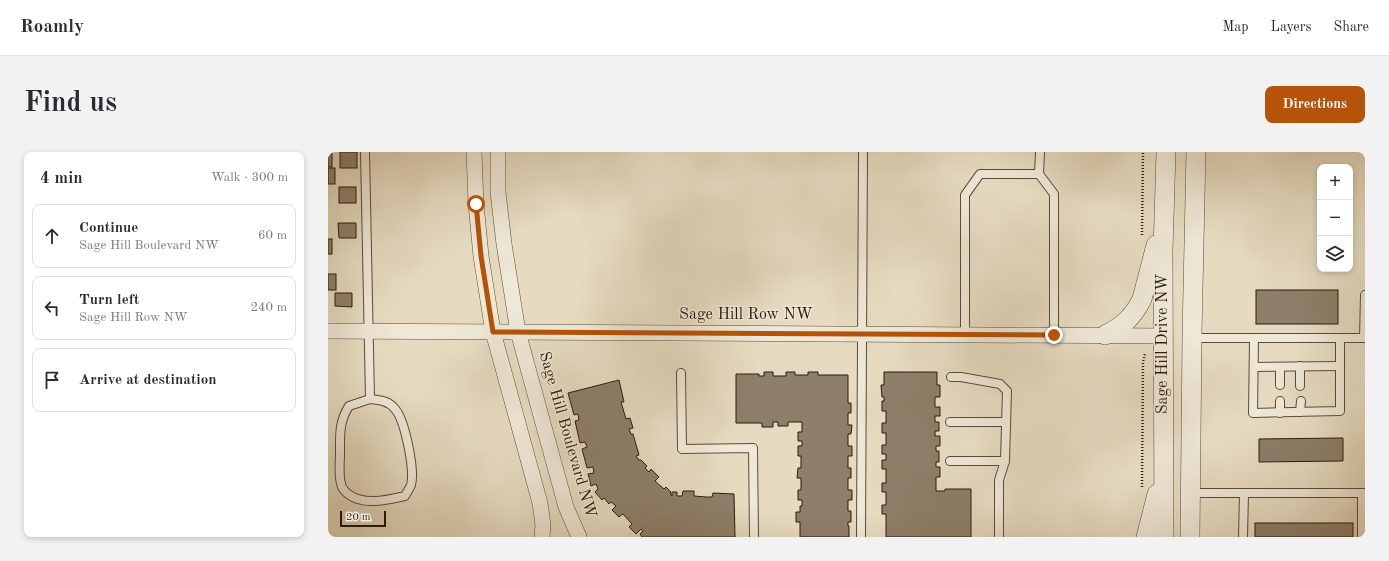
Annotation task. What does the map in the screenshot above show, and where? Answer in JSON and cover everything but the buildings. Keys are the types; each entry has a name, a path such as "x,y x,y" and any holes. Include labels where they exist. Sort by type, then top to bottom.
{"street":[{"path":"474,152 476,204 481,256 493,332 540,503 544,525 542,537"},
{"name":"Sage Hill Boulevard NW","path":"498,152 498,192 504,244 518,332 566,507 579,537"},
{"name":"Sage Hill Drive NW","path":"1164,537 1163,251 1166,152"},
{"name":"Sage Hill Drive NW","path":"1190,537 1192,338 1197,154"},
{"path":"1105,335 1118,329 1135,312 1142,299 1164,207 1195,207"},
{"name":"Sage Hill Row NW","path":"328,331 1164,336"},
{"path":"1146,537 1164,468"}],"lane":[{"path":"365,152 370,399"},
{"path":"861,537 863,152"},
{"path":"1040,152 1039,174 1054,194 1054,335"},
{"path":"965,334 965,194 980,174 1039,174"},
{"path":"1192,338 1364,338 1365,294"},
{"path":"1254,338 1254,412 1280,413 1340,412 1340,338"},
{"path":"1280,366 1280,385"},
{"path":"1300,366 1300,386"},
{"path":"1254,367 1340,366"},
{"path":"681,373 682,448 753,448 754,537"},
{"path":"951,377 962,377 1000,384 1007,391 1005,461 999,480 999,537"},
{"path":"370,399 383,400 396,409 406,435 412,468 411,485 405,496 369,502 353,497 343,489 340,480 340,427 343,415 349,406 370,399"},
{"path":"1280,401 1280,413"},
{"path":"1300,412 1301,401"},
{"path":"950,422 1006,422"},
{"path":"950,461 1005,461"},
{"path":"1191,493 1363,493 1362,537"},
{"path":"1243,537 1244,493"}],"route":[{"path":"476,204 481,256 493,332 1054,335"}]}
